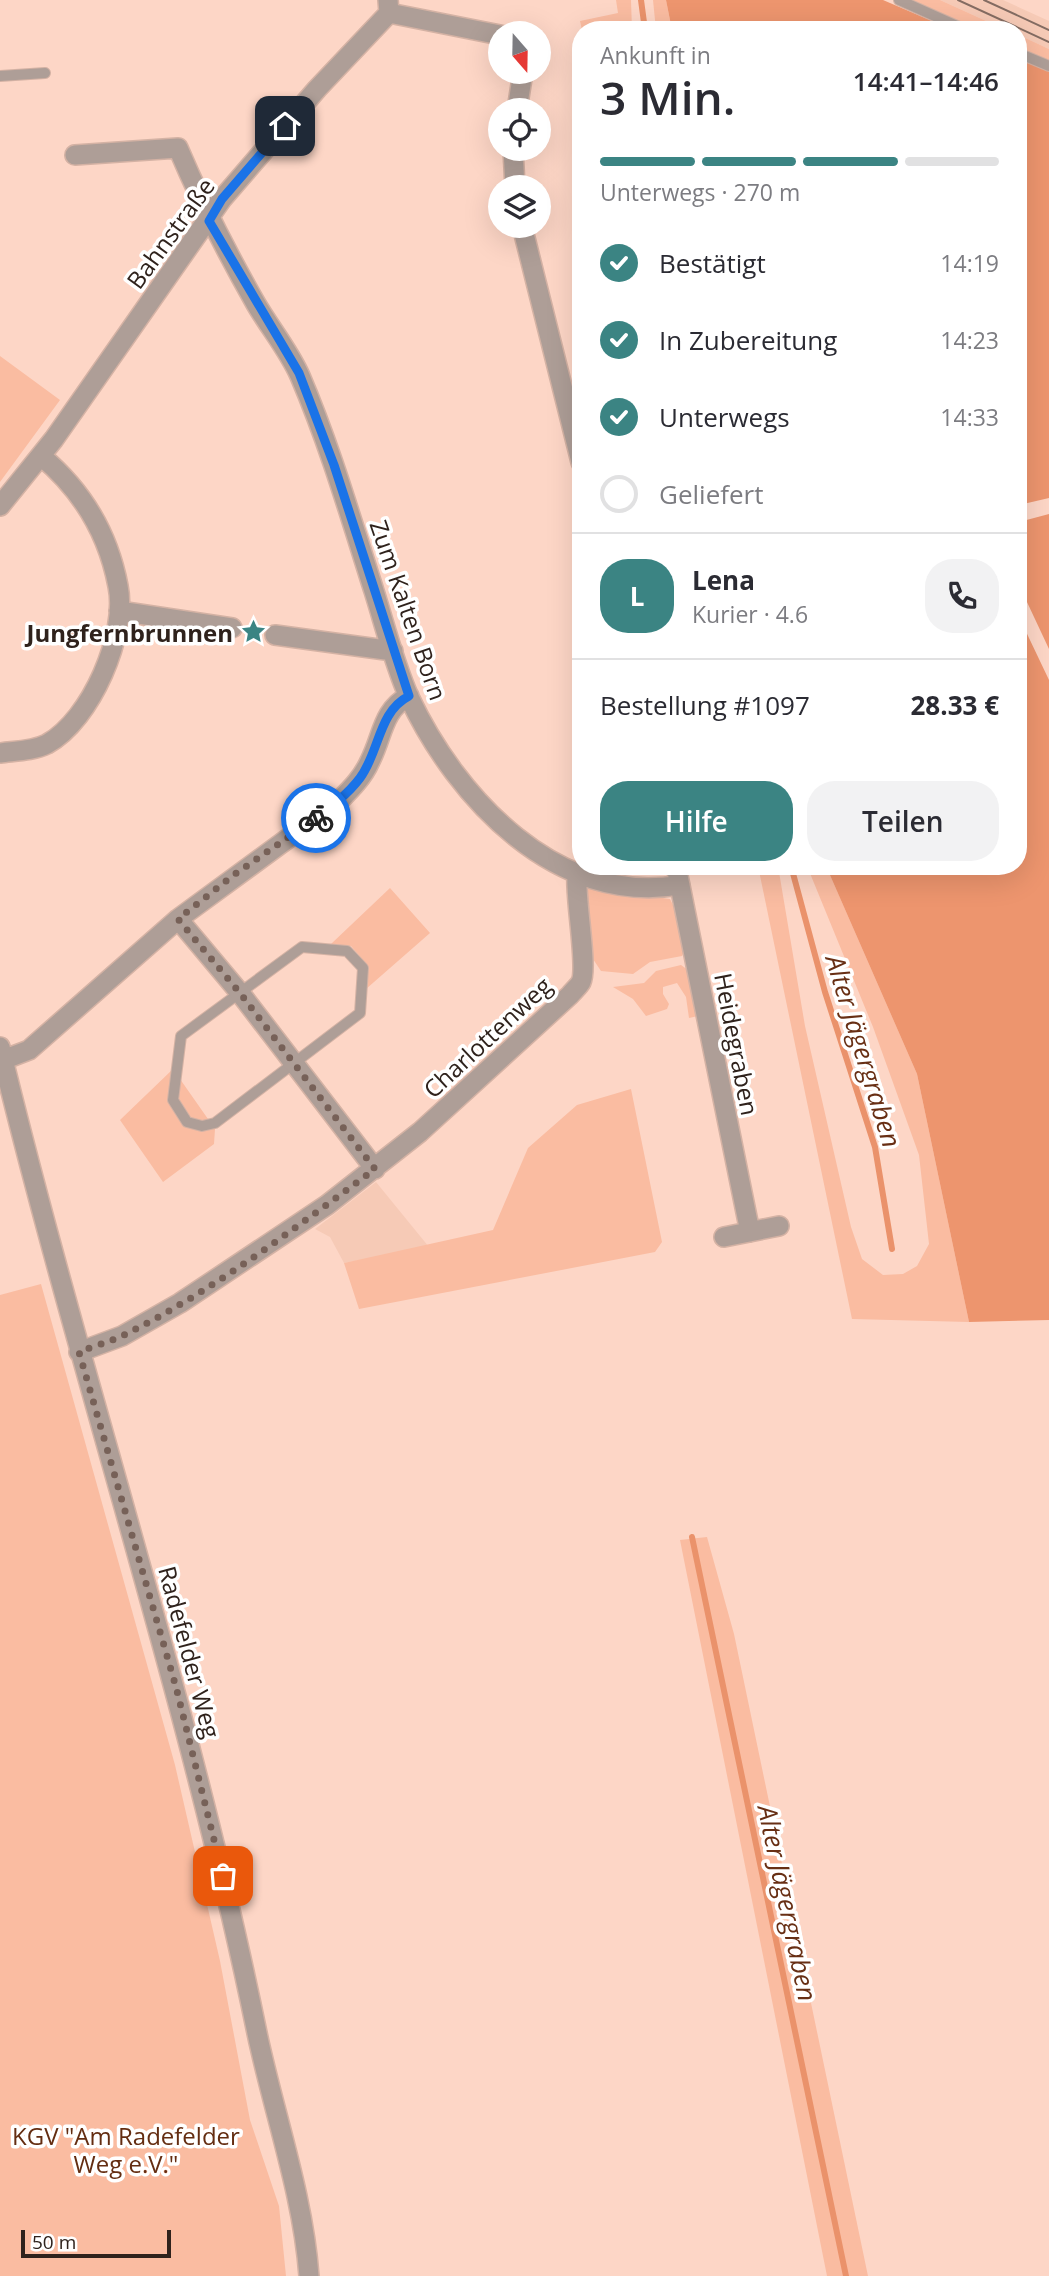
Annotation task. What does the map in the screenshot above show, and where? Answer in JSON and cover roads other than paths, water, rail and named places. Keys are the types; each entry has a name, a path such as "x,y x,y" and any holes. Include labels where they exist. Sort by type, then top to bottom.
{"street":[{"path":"389,6 488,32"},
{"name":"Bahnstraße","path":"0,506 41,456 222,199 389,6"},
{"name":"Zum Kalten Born","path":"75,155 177,148 209,221 299,373 334,465 409,696 455,775 473,796 525,844 572,872"},
{"path":"526,238 572,425"},
{"path":"0,753 47,744 80,713 105,667 119,611 119,587 90,509 59,471 41,456"},
{"path":"119,611 232,628"},
{"path":"275,635 393,651"},
{"path":"2,1053 29,1050 178,919 345,795 371,761 386,718 396,703 409,696"},
{"name":"Zum Kalten Born","path":"578,876 637,887 660,888 678,876"},
{"name":"Charlottenweg","path":"79,1352 122,1336 180,1303 238,1267 375,1169 429,1124 582,981 578,876"},
{"name":"Heidegraben","path":"678,876 750,1232"},
{"path":"178,919 240,993 375,1169"},
{"name":"Radefelder Weg","path":"2,1053 79,1352 176,1687 236,1930 271,2096 307,2239 309,2276"},
{"path":"724,1237 779,1226"}],"lane":[{"path":"899,0 946,21"},
{"path":"1027,57 1049,66"},
{"path":"0,76 45,73"},
{"path":"302,947 346,951 363,968 360,1013 294,1063 215,1123 202,1126 187,1122 173,1100 181,1036 302,947"}],"waterway":[{"name":"Alter Jägergraben","path":"641,0 644,21"},
{"name":"Alter Jägergraben","path":"793,875 825,992 875,1147 892,1249"},
{"name":"Alter Jägergraben","path":"692,1537 846,2276"}],"tram line":[{"path":"958,0 1004,21"},
{"path":"984,0 1049,30"},
{"path":"1027,32 1049,42"}],"place":[{"name":"Jungfernbrunnen","path":"253,632"}],"park label":[{"name":"KGV \"Am Radefelder Weg e.V.\"","path":"126,2149"}]}
